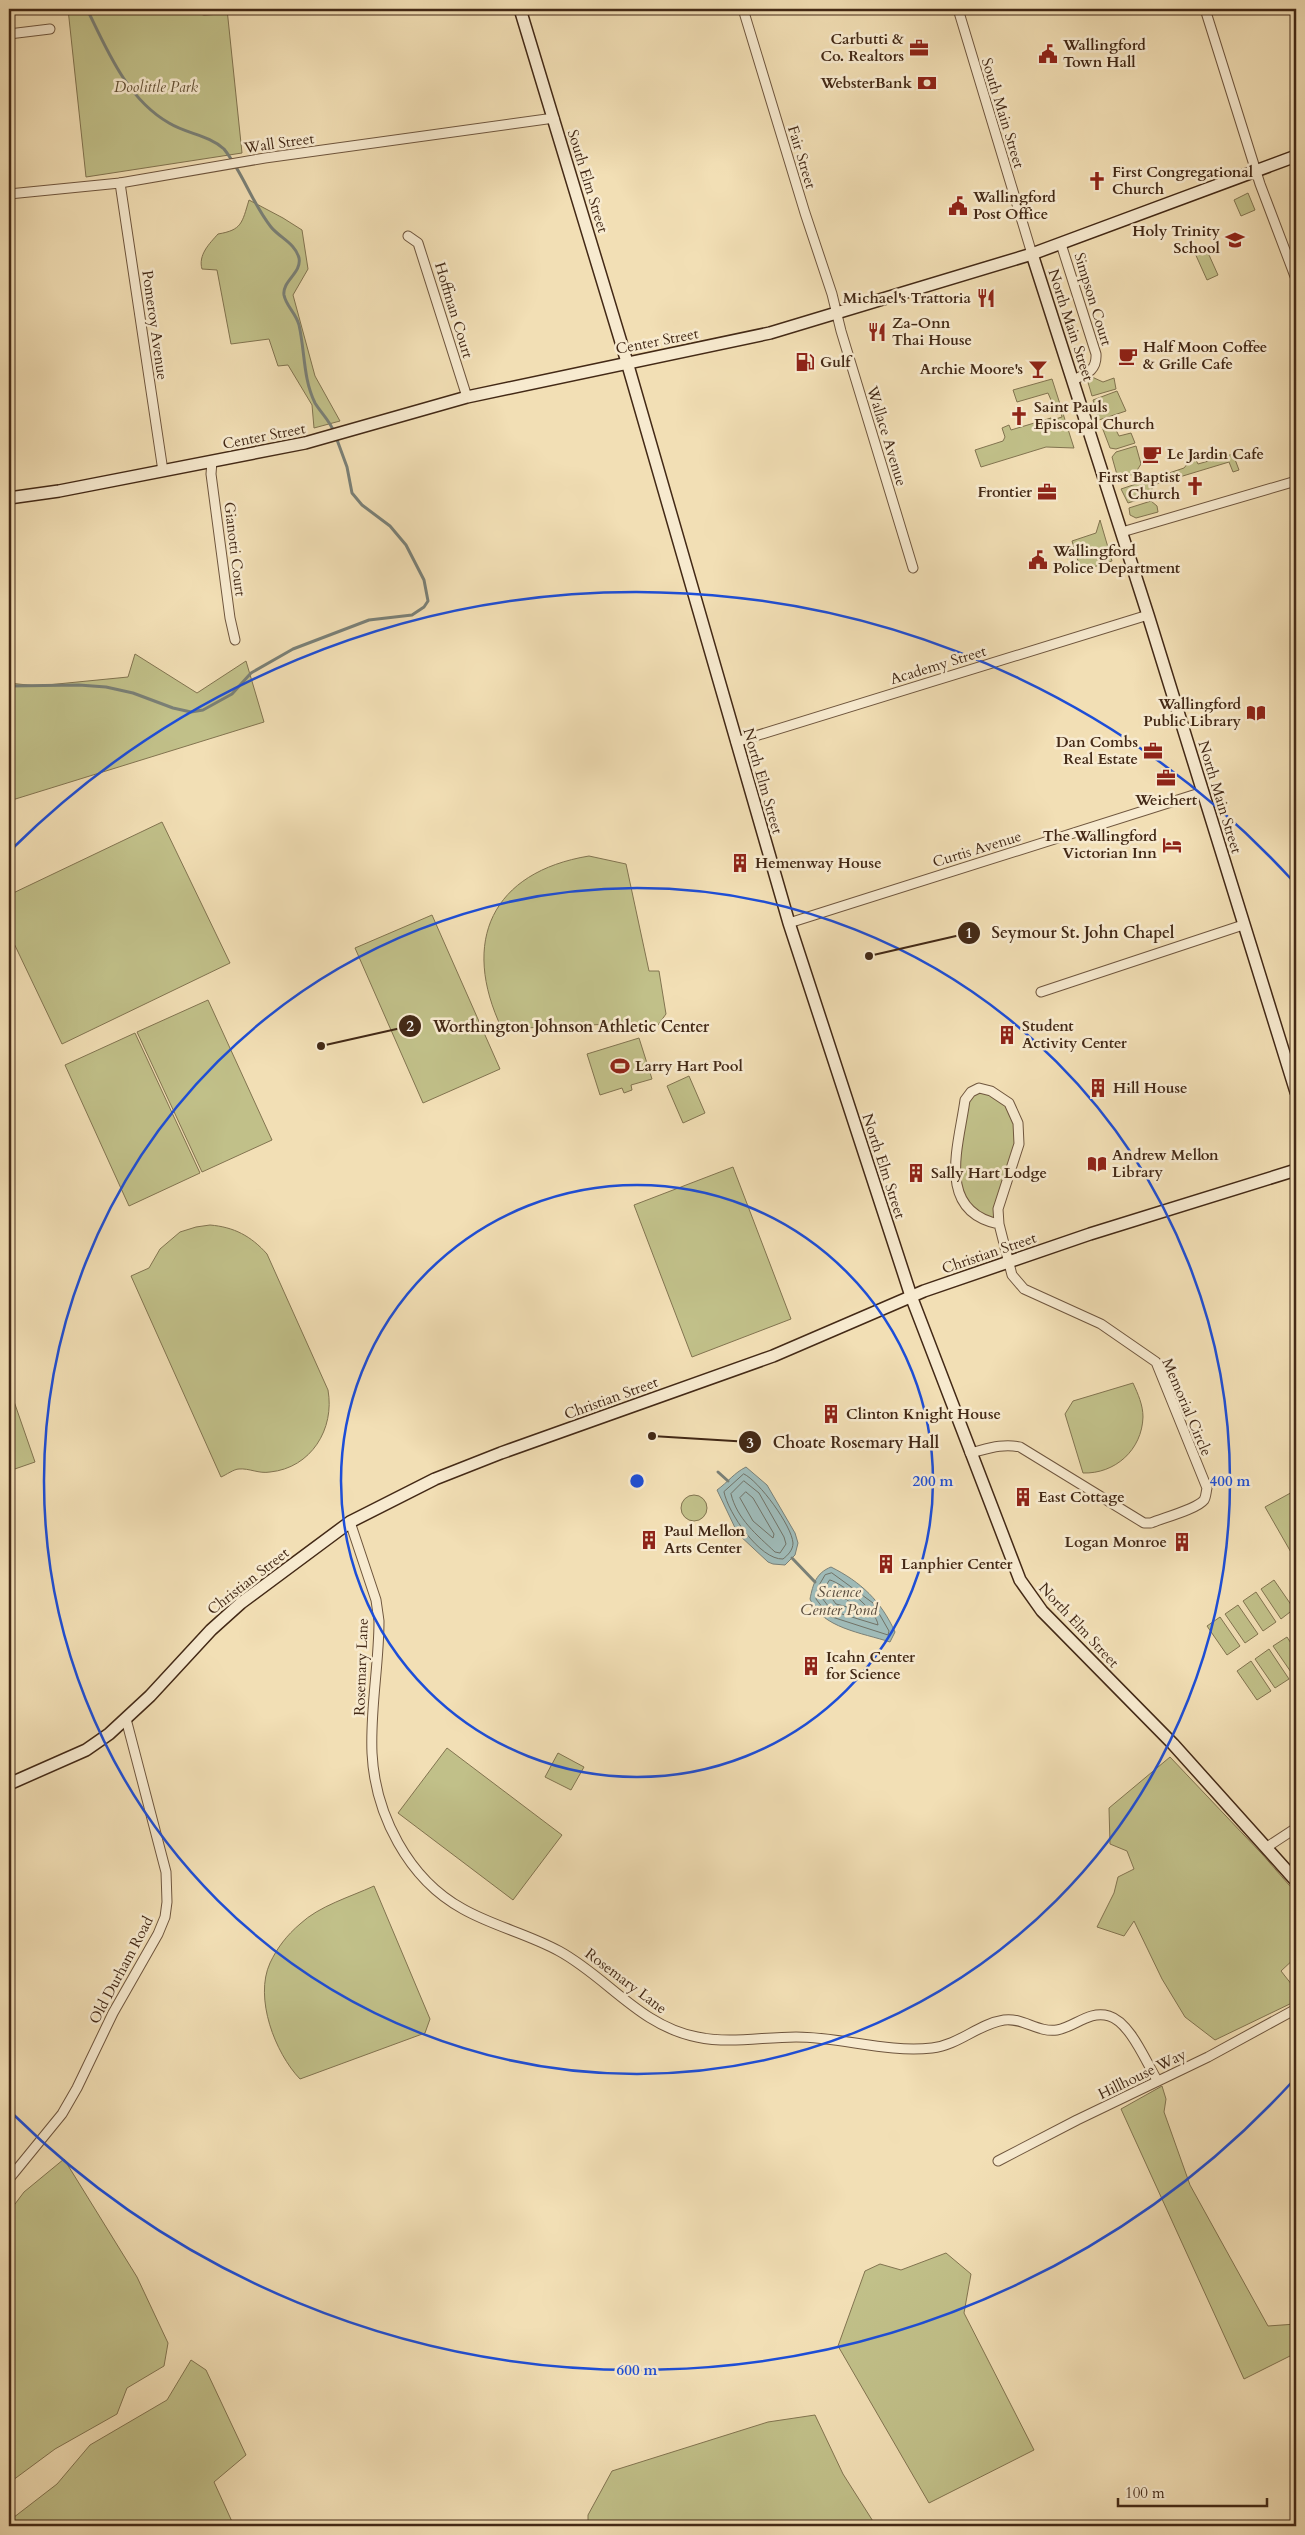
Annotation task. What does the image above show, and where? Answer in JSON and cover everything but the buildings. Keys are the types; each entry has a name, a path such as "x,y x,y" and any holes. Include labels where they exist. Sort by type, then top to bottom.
{"main road":[{"name":"South Elm Street","path":"520,9 627,362"},
{"name":"Center Street","path":"9,498 163,472 324,439 467,397 627,362 764,335 1032,254 1296,156"},
{"name":"North Main Street","path":"1032,254 1122,532 1296,1092"},
{"name":"North Elm Street","path":"627,362 789,922 911,1296 1020,1580 1031,1599 1173,1744 1296,1881"},
{"name":"Christian Street","path":"9,1784 86,1750 109,1734 126,1719 193,1648 241,1603 350,1522 435,1479 501,1453 773,1356 911,1296 1090,1234 1296,1170"}],"street":[{"path":"204,10 222,9"},
{"name":"Fair Street","path":"743,9 836,313"},
{"name":"South Main Street","path":"958,9 1032,254"},
{"path":"1205,9 1256,170 1296,279"},
{"path":"9,34 50,29"},
{"name":"Wall Street","path":"9,194 120,183 241,162 554,118"},
{"name":"Pomeroy Avenue","path":"120,183 163,472"},
{"name":"Hoffman Court","path":"408,236 418,243 467,397"},
{"name":"Simpson Court","path":"1061,244 1096,354 1096,361 1089,373 1072,380"},
{"name":"Wallace Avenue","path":"836,313 913,568"},
{"name":"Gianotti Court","path":"212,461 230,618 235,640"},
{"path":"1122,532 1296,480"},
{"name":"Academy Street","path":"736,742 1148,615"},
{"name":"Curtis Avenue","path":"789,922 1202,792"},
{"path":"1041,992 1243,925"},
{"path":"999,1224 977,1216 966,1207 958,1188 954,1166 966,1100 971,1092 979,1088 990,1091 1009,1103 1020,1132 1019,1144 998,1209 999,1224 1007,1262"},
{"name":"Memorial Circle","path":"970,1453 1004,1445 1020,1446 1144,1524 1152,1523 1196,1505 1204,1500 1206,1494 1206,1488 1156,1362 1101,1324 1024,1289 1012,1275 1007,1262"},
{"name":"Rosemary Lane","path":"350,1522 376,1600 378,1621 372,1744 376,1784 394,1834 412,1865 435,1889 460,1908 556,1949 583,1965 635,2009 674,2032 721,2040 796,2037 914,2050 937,2048 960,2041 991,2023 1004,2020 1014,2019 1054,2031 1082,2018 1102,2014 1124,2024 1157,2080"},
{"name":"Old Durham Road","path":"9,2179 62,2114 114,2013 158,1934 164,1917 167,1902 166,1872 126,1719"},
{"path":"1267,1847 1296,1828"},
{"name":"Hillhouse Way","path":"998,2161 1157,2080 1208,2057 1296,2009"}],"green space":[{"name":"Doolittle Park","path":"68,9 227,9 242,153 86,177"},
{"path":"1248,193 1255,210 1241,216 1234,200"},
{"path":"249,200 302,230 308,269 293,295 315,376 340,421 314,428 312,405 288,365 278,366 269,339 231,344 217,270 202,269 201,264 205,250 218,234 237,228 240,224"},
{"path":"1205,246 1218,275 1207,280 1194,251"},
{"path":"1092,377 1103,382 1114,378 1116,389 1092,396 1087,379"},
{"path":"1052,379 1074,448 1046,447 981,467 975,450 1003,441 1005,437 1002,428 1009,425 1011,430 1051,418 1052,420 1062,417 1061,413 1057,414 1048,393 1017,402 1013,390"},
{"path":"1117,391 1126,411 1099,420 1093,400"},
{"path":"1106,425 1108,429 1116,430 1119,436 1131,433 1135,443 1116,449 1110,448 1102,427"},
{"path":"1136,446 1141,464 1136,472 1119,482 1112,457 1116,452"},
{"path":"1233,454 1239,470 1233,472 1229,462 1153,485 1150,496 1128,503 1121,489 1184,468 1194,456 1198,464"},
{"path":"1151,501 1157,506 1158,512 1136,518 1130,515 1129,508"},
{"path":"1100,520 1112,561 1081,571 1072,541 1096,533"},
{"path":"135,654 197,693 246,661 264,722 9,801 9,683 37,686 128,677"},
{"path":"162,822 230,963 62,1044 9,933 9,895"},
{"path":"589,856 626,864 649,971 659,971 666,1014 655,1029 633,1023 502,1029 490,997 484,967 485,940 493,916 508,895 529,877 556,864"},
{"path":"432,915 500,1069 423,1103 355,948"},
{"path":"208,1000 272,1140 202,1172 137,1032"},
{"path":"135,1033 200,1173 129,1206 65,1065"},
{"name":"Larry Hart Pool","path":"639,1038 652,1079 631,1085 632,1090 624,1093 622,1088 600,1095 587,1054"},
{"path":"689,1076 705,1113 683,1123 667,1086"},
{"path":"971,1092 996,1094 1014,1112 1017,1151 995,1223 966,1207 954,1166"},
{"path":"733,1167 791,1319 692,1357 634,1205"},
{"path":"210,1225 234,1230 248,1237 267,1254 328,1390 328,1419 324,1432 308,1455 285,1469 258,1472 239,1469 221,1477 131,1276 149,1268 160,1249 180,1232"},
{"path":"1133,1383 1143,1413 1138,1440 1125,1458 1116,1464 1095,1472 1083,1473 1065,1414 1073,1401"},
{"path":"9,1387 35,1462 9,1471"},
{"path":"1296,1490 1296,1551 1292,1554 1265,1507"},
{"path":"694,1495 703,1499 707,1508 703,1517 694,1521 685,1517 681,1508 685,1499"},
{"path":"1274,1580 1294,1609 1281,1619 1261,1589"},
{"path":"1256,1592 1276,1622 1263,1631 1243,1601"},
{"path":"1238,1605 1258,1634 1245,1643 1225,1614"},
{"path":"1220,1617 1240,1646 1227,1655 1207,1626"},
{"path":"1287,1637 1296,1651 1296,1674 1293,1675 1273,1646"},
{"path":"1269,1649 1289,1679 1275,1688 1255,1659"},
{"path":"1251,1661 1271,1691 1257,1700 1237,1671"},
{"path":"447,1748 562,1835 513,1900 398,1813"},
{"path":"558,1753 584,1767 571,1790 545,1777"},
{"path":"1170,1757 1262,1854 1296,1893 1296,1957 1281,1971 1296,1990 1296,2001 1215,2040 1185,2017 1162,1979 1134,1921 1124,1936 1097,1927 1114,1893 1118,1877 1134,1869 1127,1851 1110,1844 1109,1808"},
{"path":"374,1886 430,2019 425,2033 300,2079 283,2055 275,2040 270,2024 264,1992 270,1963 279,1947 295,1928 316,1912"},
{"path":"1162,2086 1166,2099 1164,2112 1190,2185 1268,2326 1296,2324 1296,2353 1244,2379 1121,2109"},
{"path":"64,2159 137,2277 168,2343 164,2366 127,2388 117,2414 55,2449 9,2483 9,2212 24,2192"},
{"path":"946,2253 971,2274 964,2313 1034,2450 929,2503 838,2346 865,2271 880,2264 901,2270"},
{"path":"191,2360 206,2370 246,2455 214,2482 234,2526 9,2526 9,2521 57,2484 90,2445 167,2400"},
{"path":"815,2415 843,2474 876,2526 588,2526 588,2515 612,2471 768,2422"}],"water":[{"path":"746,1467 767,1485 795,1533 798,1543 795,1555 785,1565 768,1562 738,1534 717,1490"},
{"name":"Science Center Pond","path":"831,1567 852,1579 877,1602 895,1632 890,1642 844,1628 823,1617 815,1609 810,1599 814,1584 822,1572"}],"waterway":[{"path":"87,9 111,57 141,101 169,123 212,141 224,149 237,168 264,218 275,231 291,244 297,253 299,258 298,268 286,285 284,295 299,325 306,375 311,394 334,432"},
{"path":"9,686 79,685 106,687 133,693 173,708 191,712 203,710 232,694 251,673 293,649 369,620 412,615 424,607 428,601 424,580 406,545 390,526 362,505 352,493 347,467 336,437"},
{"path":"718,1472 728,1481"},
{"path":"792,1558 815,1582"}],"place":[{"name":"Carbutti & Co. Realtors","path":"919,48"},
{"name":"Wallingford Town Hall","path":"1048,54"},
{"name":"WebsterBank","path":"927,83"},
{"name":"First Congregational Church","path":"1097,181"},
{"name":"Wallingford Post Office","path":"958,206"},
{"name":"Holy Trinity School","path":"1235,240"},
{"name":"Michael's Trattoria","path":"986,298"},
{"name":"Za-Onn Thai House","path":"877,332"},
{"name":"Half Moon Coffee & Grille Cafe","path":"1128,356"},
{"name":"Gulf","path":"805,362"},
{"name":"Archie Moore's","path":"1038,369"},
{"name":"Saint Pauls Episcopal Church","path":"1019,416"},
{"name":"Le Jardin Cafe","path":"1152,454"},
{"name":"First Baptist Church","path":"1195,486"},
{"name":"Frontier","path":"1047,492"},
{"name":"Wallingford Police Department","path":"1038,560"},
{"name":"Wallingford Public Library","path":"1256,713"},
{"name":"Dan Combs Real Estate","path":"1153,751"},
{"name":"Weichert","path":"1166,778"},
{"name":"The Wallingford Victorian Inn","path":"1172,845"},
{"name":"Hemenway House","path":"740,863"},
{"name":"Seymour St. John Chapel","path":"869,956"},
{"name":"Student Activity Center","path":"1007,1035"},
{"name":"Worthington Johnson Athletic Center","path":"321,1046"},
{"name":"Larry Hart Pool","path":"620,1066"},
{"name":"Hill House","path":"1098,1088"},
{"name":"Andrew Mellon Library","path":"1097,1164"},
{"name":"Sally Hart Lodge","path":"916,1173"},
{"name":"Clinton Knight House","path":"831,1414"},
{"name":"Choate Rosemary Hall","path":"652,1436"},
{"name":"East Cottage","path":"1023,1497"},
{"name":"Paul Mellon Arts Center","path":"649,1540"},
{"name":"Logan Monroe","path":"1182,1542"},
{"name":"Lanphier Center","path":"886,1564"},
{"name":"Icahn Center for Science","path":"811,1666"}]}
